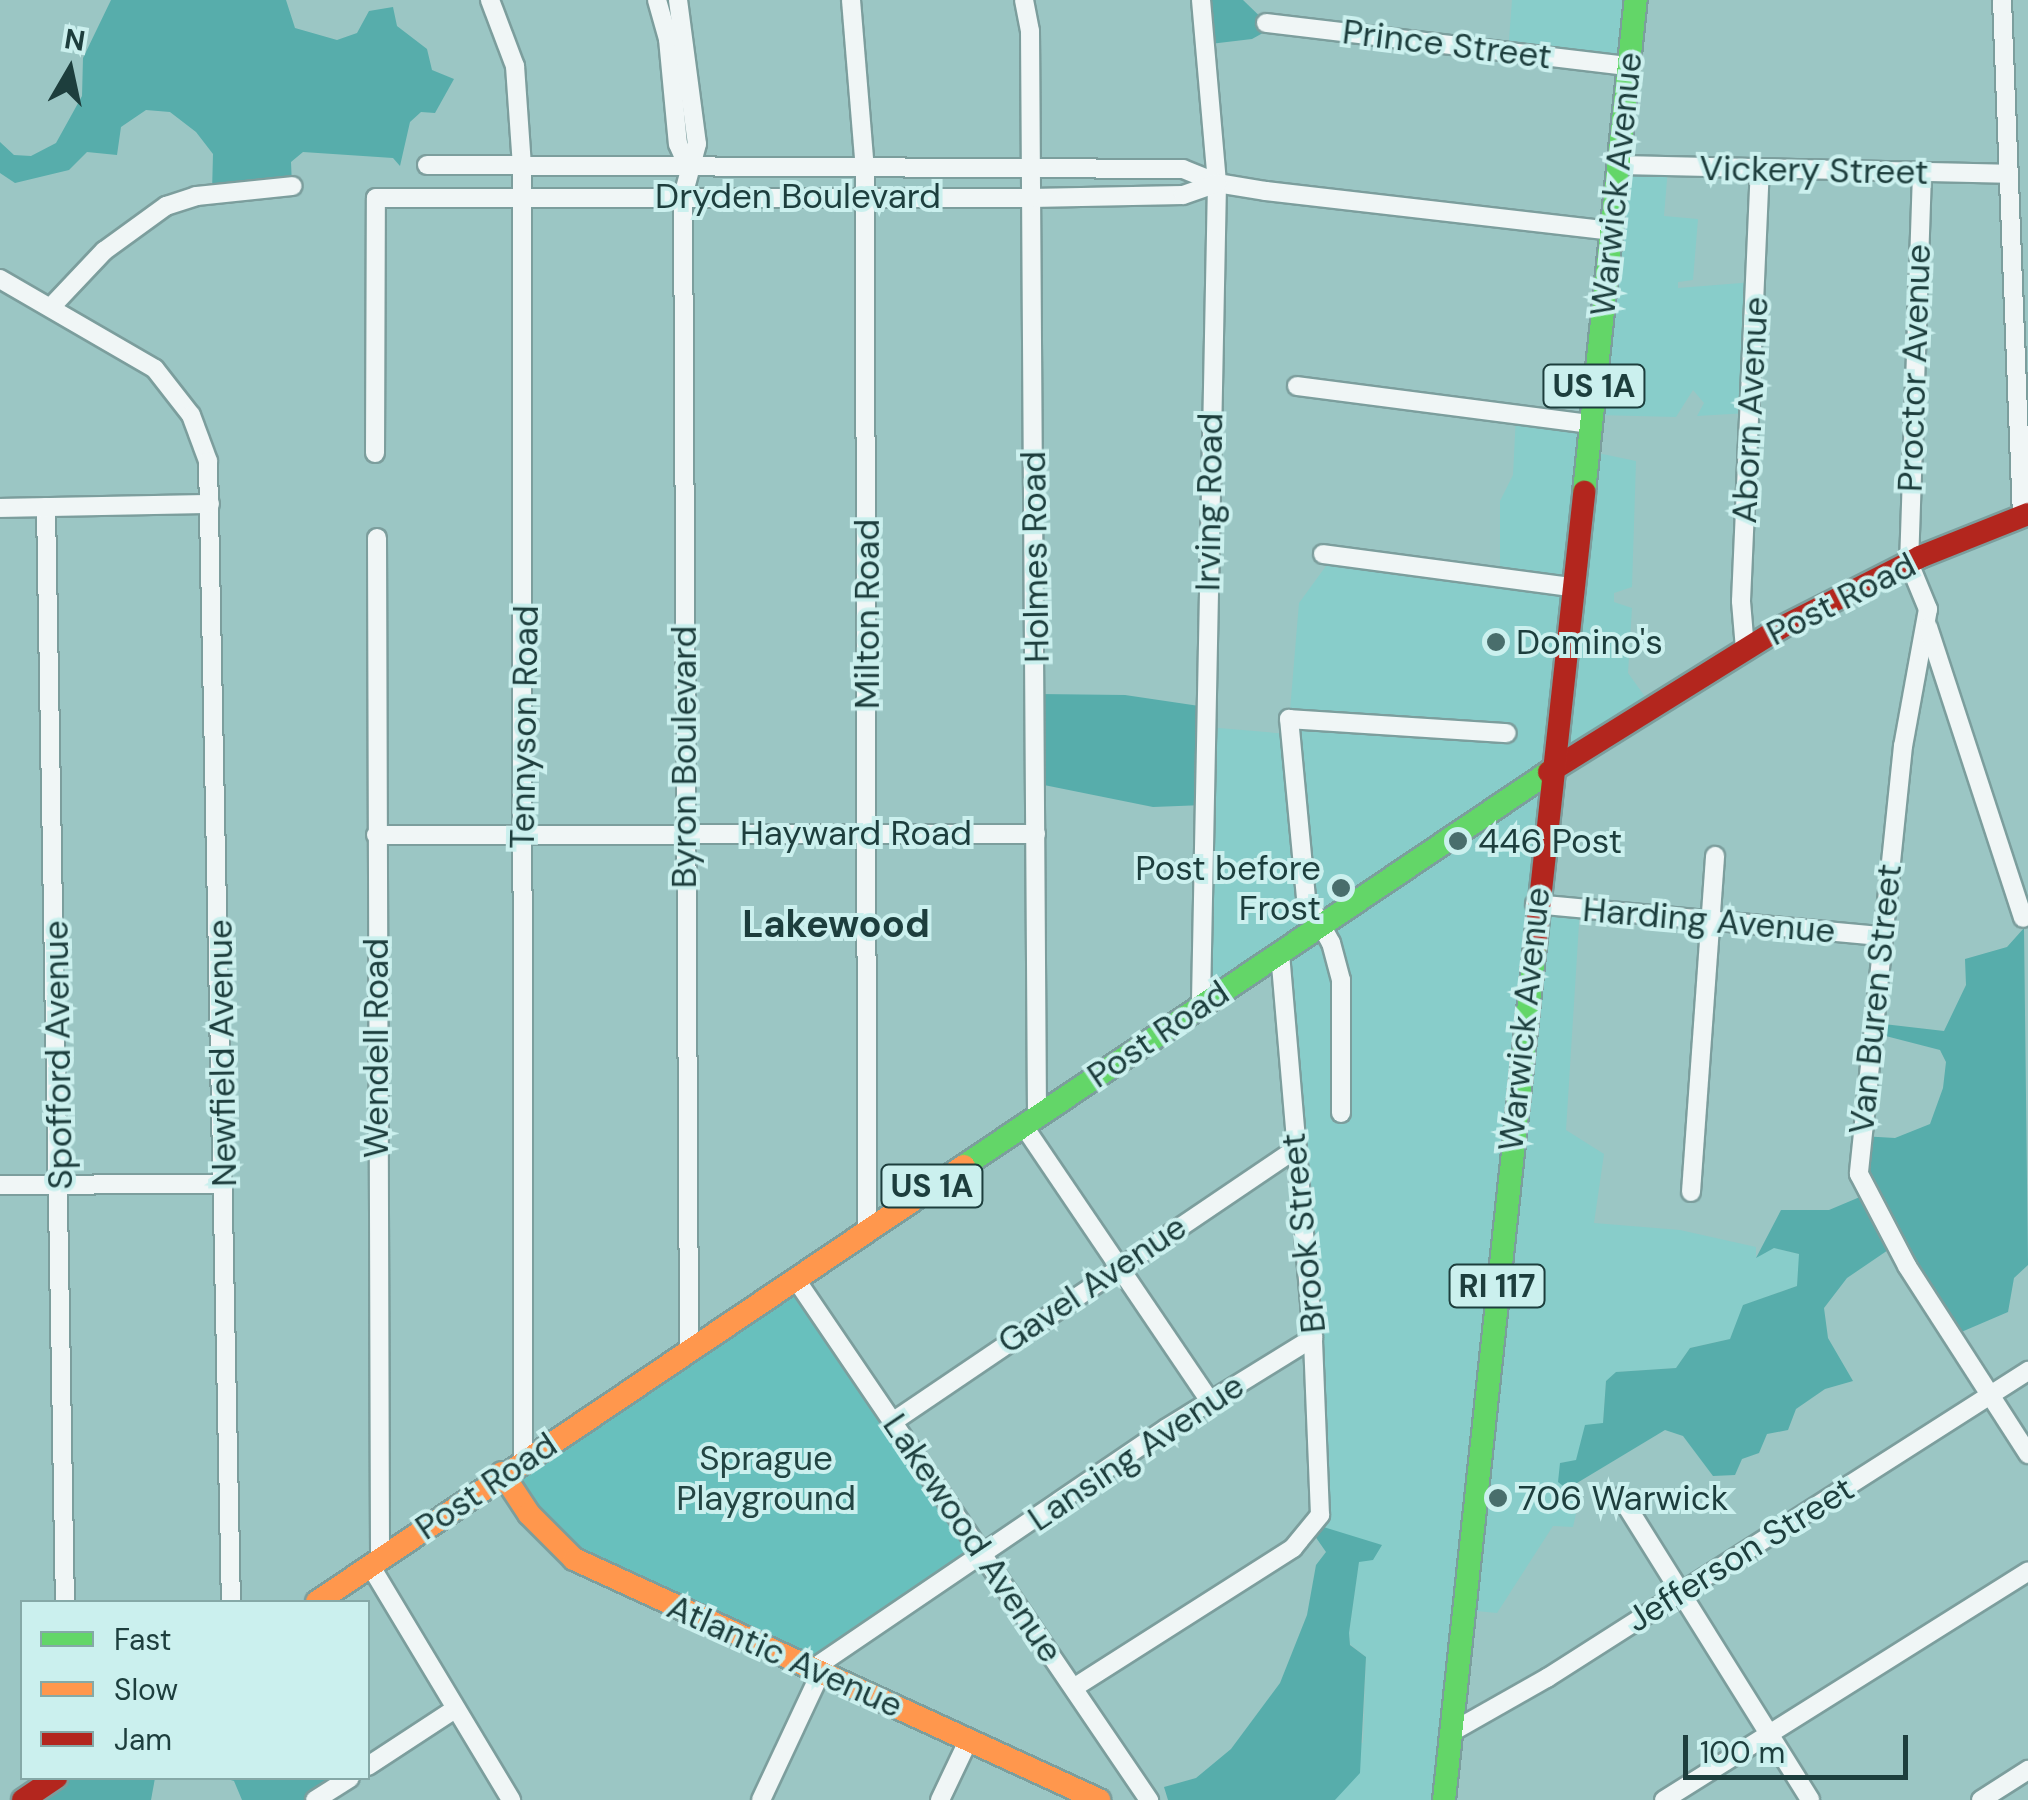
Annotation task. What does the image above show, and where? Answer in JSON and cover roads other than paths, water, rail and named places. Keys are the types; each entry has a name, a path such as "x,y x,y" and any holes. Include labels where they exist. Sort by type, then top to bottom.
{"main road":[{"name":"Warwick Avenue","path":"1444,1800 1549,772 1636,0"},
{"name":"Post Road","path":"320,1600 1318,923 1549,772 1745,649 1909,562 2025,515"},
{"name":"Atlantic Avenue","path":"502,1473 529,1514 574,1559 1099,1800"},
{"path":"23,1800 53,1780"}],"street":[{"name":"Tennyson Road","path":"490,0 515,66 522,166 523,1460"},
{"name":"Byron Boulevard","path":"658,0 668,40 678,144 688,164"},
{"name":"Byron Boulevard","path":"678,0 694,86 696,144 683,196 683,834 689,1350"},
{"name":"Milton Road","path":"852,0 865,169 868,1229"},
{"name":"Holmes Road","path":"1024,0 1031,198 1036,834 1030,1120"},
{"name":"Irving Road","path":"1201,0 1217,183 1201,1004"},
{"path":"2002,0 2008,174 2021,337 2025,515"},
{"name":"Prince Street","path":"1266,24 1628,66"},
{"name":"Dryden Boulevard","path":"427,165 1183,168 1217,183 1429,214 1612,231"},
{"name":"Vickery Street","path":"1619,165 2008,174"},
{"name":"Aborn Avenue","path":"1745,649 1741,601 1760,170"},
{"name":"Proctor Avenue","path":"1909,562 1922,172"},
{"name":"Dryden Boulevard","path":"375,453 376,198 1031,198 1183,195 1217,183"},
{"path":"52,306 104,251 166,206 196,196 292,186"},
{"name":"Newfield Avenue","path":"0,280 126,348 176,394 208,461 230,1600"},
{"path":"1297,386 1590,424"},
{"path":"0,508 210,504"},
{"name":"Spofford Avenue","path":"46,507 65,1600"},
{"name":"Wendell Road","path":"375,1562 377,538"},
{"path":"1323,554 1571,587"},
{"name":"Van Buren Street","path":"1909,562 1928,610 1903,746 1858,1174 1876,1214 2028,1454"},
{"path":"1926,622 2022,918"},
{"path":"1341,1112 1341,980 1306,898 1289,719 1507,734"},
{"name":"Hayward Road","path":"376,835 522,837 864,831 1036,834"},
{"path":"1691,1192 1715,856"},
{"name":"Harding Avenue","path":"1536,904 1882,936"},
{"name":"Brook Street","path":"1074,1688 1294,1548 1320,1514 1313,1338 1280,952"},
{"path":"1030,1120 1119,1266 1209,1400"},
{"name":"Gavel Avenue","path":"894,1421 1294,1150"},
{"path":"0,1185 223,1184"},
{"name":"Lakewood Avenue","path":"794,1278 1148,1800"},
{"name":"Lansing Avenue","path":"816,1672 1209,1400 1313,1338"},
{"name":"Jefferson Street","path":"1450,1732 1547,1678 1681,1588 2028,1372"},
{"path":"1621,1497 1810,1800"},
{"path":"375,1562 454,1709 511,1800"},
{"path":"1664,1800 2028,1572"},
{"path":"761,1800 816,1672"},
{"path":"370,1765 454,1709"},
{"path":"940,1800 969,1739"},
{"path":"1980,1800 2028,1770"},
{"path":"315,1800 347,1780"}],"place":[{"name":"Domino's","path":"1496,642"},
{"name":"446 Post","path":"1458,841"},
{"name":"Post before Frost","path":"1341,888"},
{"name":"706 Warwick","path":"1498,1498"}],"district":[{"name":"Lakewood","path":"836,925"}],"park label":[{"name":"Sprague Playground","path":"766,1478"}]}
